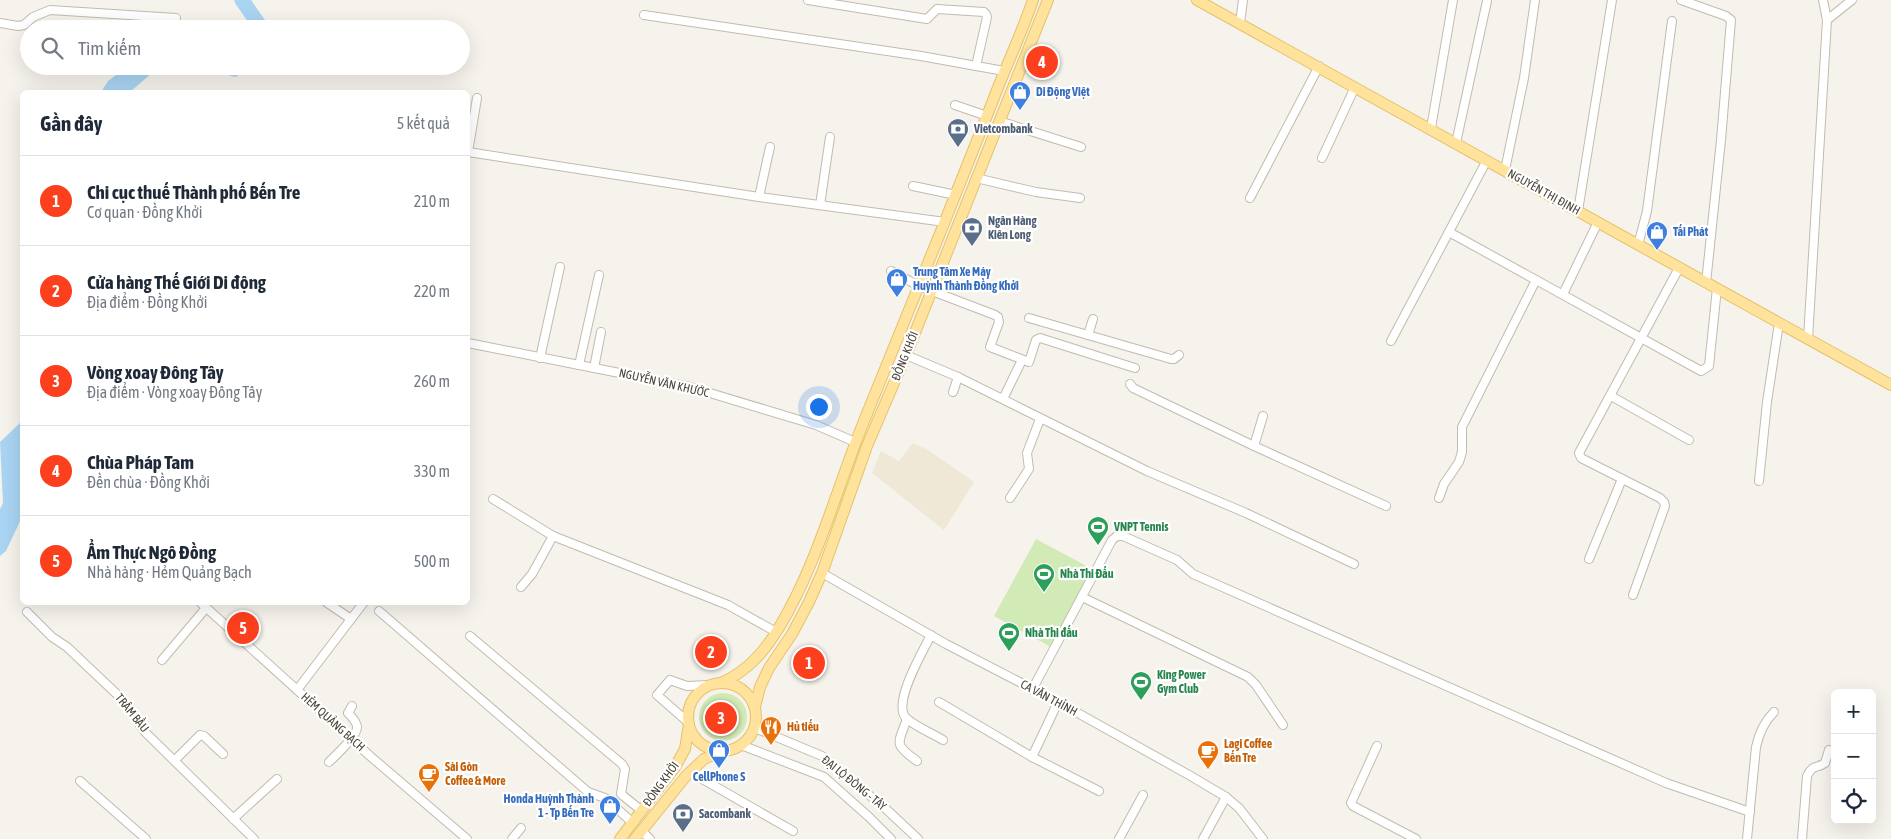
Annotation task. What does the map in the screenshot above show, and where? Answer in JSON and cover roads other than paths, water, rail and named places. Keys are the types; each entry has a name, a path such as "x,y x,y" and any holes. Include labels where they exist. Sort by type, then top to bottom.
{"main road":[{"name":"ĐỒNG KHỞI","path":"720,683 743,671 755,660 776,632 797,596 810,567 855,442 1033,0"},
{"name":"ĐỒNG KHỞI","path":"755,707 760,687 769,668 792,634 822,572 867,446 906,355 1048,0"},
{"name":"NGUYỄN THỊ ĐỊNH","path":"1197,0 1431,128 1891,385"},
{"path":"720,683 732,684 743,689 755,707 756,718 749,738 742,745 732,750 721,751 701,743 693,734 689,723 692,700 709,685 720,683"},
{"name":"ĐỒNG KHỞI","path":"620,839 675,767 686,748 689,723"},
{"name":"ĐỒNG KHỞI","path":"638,835 690,772 704,759 721,751"}],"street":[{"path":"808,0 927,19 937,9 984,12 987,17 976,66"},
{"path":"1240,23 1244,0"},
{"path":"1431,128 1453,0"},
{"path":"1505,170 1524,78 1535,0"},
{"path":"1578,211 1612,0"},
{"path":"1681,0 1726,16 1731,20 1706,283"},
{"path":"1808,339 1827,20 1823,0"},
{"path":"1827,20 1852,0"},
{"path":"1456,143 1487,1"},
{"path":"31,20 33,17 50,10 176,18"},
{"path":"644,15 1004,71"},
{"path":"1638,245 1647,211 1672,21"},
{"path":"0,23 20,26"},
{"path":"1250,198 1319,66"},
{"path":"1322,158 1355,87"},
{"path":"470,140 477,98"},
{"path":"955,105 987,116"},
{"path":"999,121 1081,147"},
{"path":"820,205 830,137"},
{"path":"759,197 770,147"},
{"path":"470,152 759,197 945,222"},
{"path":"1391,341 1487,160"},
{"path":"976,178 1036,192 1080,198"},
{"path":"913,186 956,195"},
{"path":"1563,294 1598,222"},
{"path":"1449,232 1700,371 1709,366 1717,288"},
{"path":"540,358 560,267"},
{"path":"1632,595 1665,506 1664,502 1660,498 1579,456 1579,453 1680,268"},
{"path":"891,271 930,291 998,317 999,322 990,347 1022,360 1029,362 1036,340 1040,338 1135,368"},
{"path":"578,365 599,276"},
{"path":"1439,498 1444,484 1459,462 1462,452 1462,427 1536,280"},
{"path":"1029,318 1171,359 1180,354"},
{"path":"1088,334 1093,319"},
{"path":"1760,481 1767,402 1779,323"},
{"path":"594,368 601,332"},
{"name":"NGUYỄN VĂN KHƯỚC","path":"470,343 690,387 816,425 855,442"},
{"path":"906,355 958,377 1119,458 1354,564"},
{"path":"1002,399 1022,360"},
{"path":"953,392 958,377"},
{"path":"1130,384 1133,388 1254,446 1386,506"},
{"path":"1611,396 1689,440"},
{"path":"1254,446 1264,416"},
{"path":"1010,498 1029,469 1027,453 1040,419"},
{"path":"1589,559 1622,479"},
{"path":"493,499 553,536 728,604 776,632"},
{"path":"521,587 532,574 553,536"},
{"path":"1032,690 1112,540 1117,536 1123,536 1177,560 1195,574 1666,783 1750,812"},
{"name":"CA VĂN THỈNH","path":"822,572 930,635 1058,702 1226,797 1239,808 1263,839"},
{"path":"1082,596 1248,677 1256,685 1282,725"},
{"path":"162,660 203,605"},
{"name":"HẺM QUẢNG BẠCH","path":"203,605 467,839"},
{"path":"330,605 351,619"},
{"path":"297,690 362,605"},
{"path":"379,611 588,792 606,798 633,823"},
{"name":"TRÂM BẦU","path":"27,612 52,637 67,647 117,694 145,732 254,839"},
{"path":"930,635 903,695 902,708 907,719 943,740"},
{"path":"470,636 622,764 625,769 621,794 642,810"},
{"path":"689,723 656,695 670,680 687,686 709,685"},
{"path":"939,702 1032,757 1099,791"},
{"path":"1032,757 1058,702"},
{"path":"329,762 351,738 358,725 348,713 352,706"},
{"path":"1747,839 1756,747 1759,734 1766,720 1774,712"},
{"path":"907,719 899,746 902,751 917,761"},
{"name":"ĐẠI LỘ ĐÔNG - TÂY","path":"754,728 822,756 886,809 918,839"},
{"path":"175,760 200,735 204,736 223,754"},
{"name":"ĐẠI LỘ ĐÔNG - TÂY","path":"742,745 824,777 891,839"},
{"path":"1377,746 1351,803 1352,806 1416,839"},
{"path":"1802,839 1807,776 1810,769 1825,763 1828,750"},
{"path":"690,772 794,830"},
{"path":"233,819 277,779"},
{"path":"80,781 146,839"},
{"path":"1120,839 1143,795"},
{"path":"1203,839 1226,797"},
{"path":"512,839 521,828"},
{"path":"638,835 650,839"}],"water":[{"path":"116,75 150,75 132,90 102,90 108,81"},
{"path":"20,423 20,521 6,551 0,556 0,509 3,503 0,442"}],"waterway":[{"path":"242,0 256,20"}],"place":[{"name":"Chùa Pháp Tam","path":"1042,62"},
{"name":"Di Động Việt","path":"1020,111"},
{"name":"Vietcombank","path":"958,148"},
{"name":"Ngân Hàng Kiên Long","path":"972,247"},
{"name":"Tấi Phát","path":"1657,251"},
{"name":"Trung Tâm Xe Máy Huỳnh Thành Đồng Khởi","path":"897,298"},
{"name":"VNPT Tennis","path":"1098,546"},
{"name":"Nhà Thi Đấu","path":"1044,593"},
{"name":"Ẩm Thực Ngô Đồng","path":"243,628"},
{"name":"Cửa hàng Thế Giới Di động","path":"711,652"},
{"name":"Nhà Thi đấu","path":"1009,652"},
{"name":"Chi cục thuế Thành phố Bến Tre","path":"809,663"},
{"name":"King Power Gym Club","path":"1141,701"},
{"name":"Vòng xoay Đông Tây","path":"721,718"},
{"name":"Hủ tiếu","path":"771,746"},
{"name":"CellPhone S","path":"719,769"},
{"name":"Lagi Coffee Bến Tre","path":"1208,770"},
{"name":"Sài Gòn Coffee & More","path":"429,793"},
{"name":"Honda Huỳnh Thành 1 - Tp Bến Tre","path":"610,825"},
{"name":"Sacombank","path":"683,833"}]}
